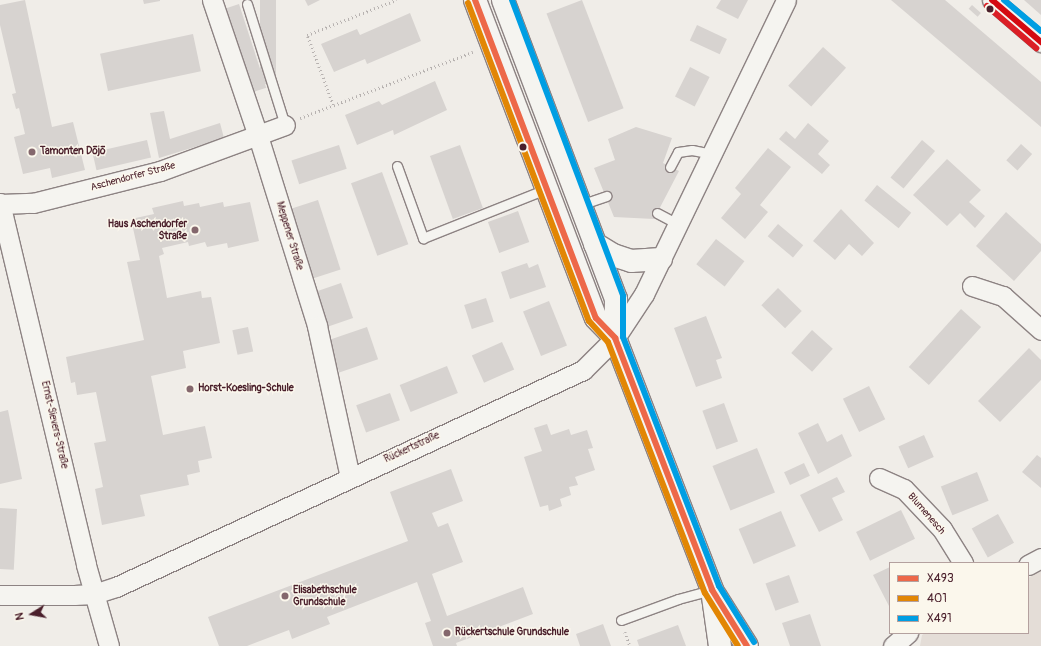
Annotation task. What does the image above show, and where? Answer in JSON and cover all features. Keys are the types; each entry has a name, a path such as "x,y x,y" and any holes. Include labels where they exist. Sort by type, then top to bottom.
{"main road":[{"path":"475,0 596,318 615,338 712,590 747,646"},
{"path":"503,0 519,65 580,205 616,299 615,338"},
{"path":"595,244 613,255 631,261 661,259"},
{"path":"712,590 720,646"}],"street":[{"name":"Meppener Straße","path":"212,0 258,136 317,326 350,477"},
{"name":"Rückertstraße","path":"0,595 94,594 116,587 583,370 615,338 644,294 786,0"},
{"path":"992,0 1041,42"},
{"name":"Aschendorfer Straße","path":"0,203 33,203 160,171 285,125"},
{"name":"Ernst-Sievers-Straße","path":"0,203 94,594 109,646"},
{"path":"972,286 1003,296 1041,330"},
{"name":"Blumenesch","path":"879,478 904,489 942,529 962,562"},
{"path":"1029,564 1041,558"},
{"path":"894,646 907,634"}],"lane":[{"path":"247,4 285,125"},
{"path":"491,44 519,65"},
{"path":"670,166 678,152 692,150 712,154"},
{"path":"397,166 423,238 546,189"},
{"path":"580,205 606,196"},
{"path":"657,213 678,224"},
{"path":"621,620 678,599 712,590"}],"path":[{"path":"333,104 307,35 396,0"},
{"path":"285,125 333,104 491,44"}],"shaded area":[{"path":"1041,571 1041,646 920,646 924,634 1029,634 1029,577"}],"building":[{"path":"25,0 52,127 73,122 85,170 52,178 50,168 23,174 14,137 25,134 19,108 16,109 12,94 16,93 0,25 0,5"},
{"path":"143,0 160,0 160,1 144,4"},
{"path":"260,0 276,0 276,84 260,84"},
{"path":"305,0 320,0 308,6"},
{"path":"582,0 624,108 588,122 547,14"},
{"path":"721,0 748,0 738,19 716,8"},
{"path":"891,0 945,0 1041,82 1041,127"},
{"path":"1024,0 1041,0 1041,15"},
{"path":"239,4 266,88 252,92 225,9"},
{"path":"972,5 981,13 978,17 969,9"},
{"path":"410,13 421,41 367,64 365,59 334,72 321,44 357,29 360,35"},
{"path":"697,25 727,39 720,54 690,40"},
{"path":"193,34 201,71 108,91 100,54"},
{"path":"823,47 846,68 811,106 788,86"},
{"path":"690,67 710,77 695,106 675,96"},
{"path":"435,81 447,110 394,135 393,130 357,145 345,115 379,101 382,105"},
{"path":"164,111 170,139 220,123 224,138 159,158 150,113"},
{"path":"808,123 829,141 818,154 830,165 822,174 779,139 786,131 795,139"},
{"path":"636,127 672,138 663,163 679,171 654,219 614,217 594,168 615,160 608,139"},
{"path":"147,140 151,158 96,170 92,153"},
{"path":"922,140 935,151 904,188 891,178"},
{"path":"1021,144 1032,154 1017,170 1006,160"},
{"path":"339,145 347,169 299,184 291,160"},
{"path":"460,145 483,208 453,219 430,156"},
{"path":"768,148 791,167 760,205 768,212 745,239 721,218 741,194 735,188"},
{"path":"947,159 981,190 969,202 985,216 975,228 960,213 947,226 913,195"},
{"path":"382,172 408,244 377,256 351,183"},
{"path":"877,185 911,213 899,228 864,201"},
{"path":"318,200 341,269 312,279 289,209"},
{"path":"183,201 184,206 199,203 200,207 223,202 224,207 250,202 259,241 228,248 227,243 207,247 205,242 189,246 188,242 162,248 164,254 159,256 167,298 201,291 202,298 211,297 220,343 183,351 186,368 151,376 163,435 205,426 212,458 198,461 200,472 187,475 189,485 140,495 145,516 102,525 95,489 103,487 94,443 106,441 96,392 77,395 75,382 71,383 66,357 144,340 127,262 140,260 131,219 154,214 152,208"},
{"path":"841,209 874,243 862,256 849,244 835,260 813,241"},
{"path":"518,211 529,242 499,253 488,222"},
{"path":"1006,212 1041,244 1041,251 1014,281 976,246"},
{"path":"778,224 803,245 793,257 768,236"},
{"path":"716,239 744,261 725,286 696,264"},
{"path":"527,263 529,268 538,264 546,287 510,299 501,272"},
{"path":"341,283 353,318 325,328 313,293"},
{"path":"778,288 802,311 785,328 761,305"},
{"path":"486,298 494,322 472,329 464,305"},
{"path":"549,301 567,346 541,356 523,311"},
{"path":"961,309 981,327 929,385 909,367"},
{"path":"706,316 722,358 716,360 722,378 696,387 674,328"},
{"path":"248,327 253,351 238,355 232,330"},
{"path":"367,327 378,359 339,372 328,340"},
{"path":"812,330 833,349 812,372 791,353"},
{"path":"502,342 514,369 484,383 472,355"},
{"path":"1029,348 1041,360 1041,380 1000,422 978,401"},
{"path":"447,366 458,393 411,412 400,385"},
{"path":"869,386 885,419 859,432 843,399"},
{"path":"390,393 400,420 366,433 356,405"},
{"path":"724,403 738,442 716,449 702,411"},
{"path":"8,410 22,479 0,484 0,412"},
{"path":"818,423 827,442 842,434 852,456 818,474 798,433"},
{"path":"547,424 551,435 569,429 571,435 587,430 593,448 588,449 595,470 575,477 578,485 569,487 571,495 560,499 562,506 549,511 548,505 540,507 524,457 542,451 534,428"},
{"path":"924,435 934,457 908,468 898,446"},
{"path":"757,448 775,493 730,510 712,466"},
{"path":"1037,455 1041,458 1041,488 1022,472"},
{"path":"804,463 810,476 790,485 784,472"},
{"path":"451,469 463,501 432,513 438,527 448,523 463,562 432,574 447,616 523,587 533,614 456,643 457,646 433,646 425,623 431,621 417,582 327,617 330,624 292,639 289,630 247,646 219,646 208,617 408,541 390,492"},
{"path":"977,472 989,501 952,515 941,487"},
{"path":"837,477 845,492 832,498 843,520 819,532 800,495"},
{"path":"0,508 17,509 14,570 0,569"},
{"path":"901,510 915,539 870,561 856,532"},
{"path":"781,511 796,546 754,564 739,529"},
{"path":"998,514 1014,543 988,557 972,529"},
{"path":"889,567 889,606 873,575"},
{"path":"789,575 799,602 775,611 766,584"},
{"path":"810,614 821,646 790,646 782,623"},
{"path":"603,624 611,646 580,646 576,634"},
{"path":"678,625 686,646 639,646 637,640"}],"transit line":[{"name":"X493","path":"475,0 596,318 615,338 712,590 747,646"},
{"name":"X491","path":"512,0 623,296 623,337 719,586 754,642"},
{"path":"992,0 1041,42"},
{"name":"X491","path":"1004,0 1041,31"},
{"name":"401","path":"468,3 589,321 608,342 705,593 738,646"},
{"path":"987,6 1036,48"}],"place":[{"name":"Tamonten Dōjō","path":"32,152"},
{"name":"Haus Aschendorfer Straße","path":"195,230"},
{"name":"Horst-Koesling-Schule","path":"190,389"},
{"name":"Elisabethschule Grundschule","path":"285,596"},
{"name":"Rückertschule Grundschule","path":"447,633"}]}
